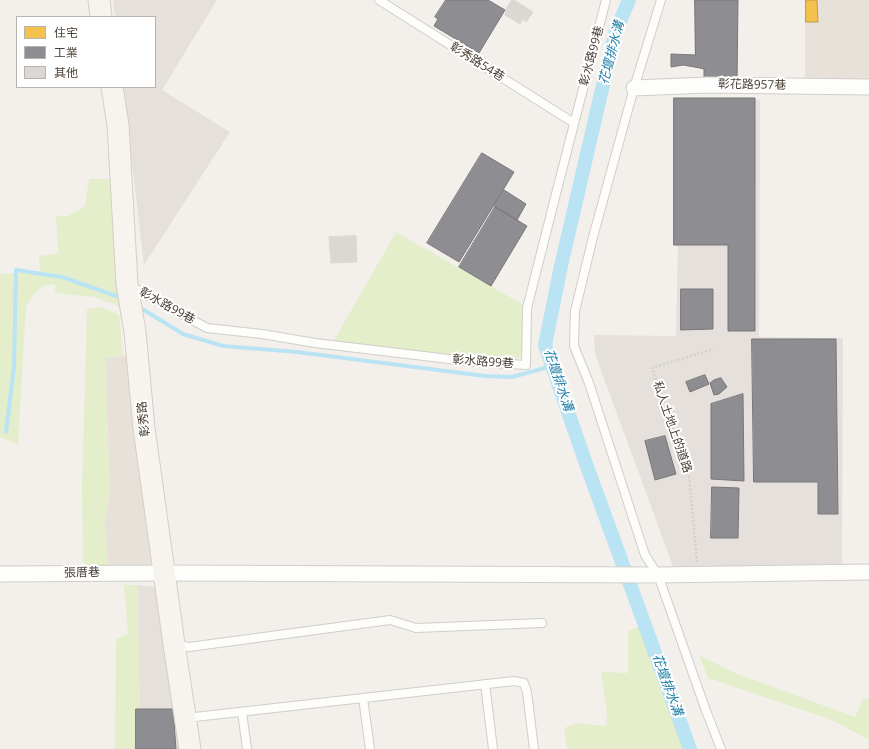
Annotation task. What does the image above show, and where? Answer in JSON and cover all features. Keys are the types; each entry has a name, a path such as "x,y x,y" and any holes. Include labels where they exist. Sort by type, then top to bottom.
{"street":[{"path":"99,0 101,16"},
{"name":"彰花路957巷","path":"634,88 708,85 869,87"},
{"name":"彰秀路","path":"112,88 118,125 127,284 136,332 144,428 190,749"},
{"name":"張厝巷","path":"0,574 165,573 698,575 869,572"}],"lane":[{"name":"彰秀路54巷","path":"379,0 574,123"},
{"name":"彰水路99巷","path":"127,284 207,328 262,334 322,344 474,362 526,365 527,308 606,0"},
{"path":"661,0 634,88 575,311 574,346 588,383 645,556 658,575 720,749"},
{"path":"174,644 189,647 390,620 416,628 542,623"},
{"path":"186,718 514,681 524,683 527,692 534,749"},
{"path":"485,684 493,749"},
{"path":"364,698 370,749"},
{"path":"242,712 247,749"}],"path":[{"name":"私人土地上的道路","path":"698,575 689,476 652,368 713,349"}],"shaded area":[{"path":"113,0 217,0 162,90 230,132 144,265 123,88 156,88 156,16 115,16"},
{"path":"805,0 869,0 869,84 857,84 850,79 840,79 837,86 805,83"},
{"path":"681,100 760,100 759,337 843,338 842,571 674,569 595,354 594,335 676,336"},
{"path":"139,353 163,573 109,573 104,523 110,492 105,358"},
{"path":"138,585 163,588 187,749 140,749"}],"green space":[{"path":"89,179 116,179 132,311 94,297 55,293 55,284 44,286 33,295 26,306 18,445 0,437 0,274 40,272 39,256 58,253 56,216 68,216 85,206"},
{"path":"396,232 529,308 524,354 513,362 333,342"},
{"path":"101,307 119,315 123,355 105,358 110,492 104,523 109,573 90,572 83,562 82,487 87,309"},
{"path":"124,585 138,585 140,749 115,749 116,639 128,634"},
{"path":"646,624 695,749 567,749 564,728 576,723 606,726 607,714 601,672 628,673 628,631"},
{"path":"699,655 735,673 855,717 863,699 869,699 869,749 868,739 829,719 708,678"}],"building: 住宅":[{"path":"806,0 817,0 818,22 806,22"}],"building: 工業":[{"path":"446,0 488,0 505,10 479,53 434,26 438,19 435,17"},
{"path":"695,0 738,0 737,84 704,84 704,69 683,65 671,67 671,54 695,55"},
{"path":"674,98 755,98 755,331 728,331 728,245 674,245"},
{"path":"482,153 514,172 459,262 427,243"},
{"path":"504,190 526,204 517,220 494,206"},
{"path":"495,207 527,226 491,286 459,267"},
{"path":"681,289 713,289 713,329 681,330"},
{"path":"752,339 836,339 838,514 818,514 818,482 754,482"},
{"path":"705,375 709,384 690,392 686,382"},
{"path":"721,378 727,387 719,394 714,395 710,383"},
{"path":"743,394 744,481 711,479 711,404"},
{"path":"665,436 676,474 655,480 645,441"},
{"path":"712,487 739,488 738,538 711,538"},
{"path":"136,709 173,709 176,749 136,749"}],"building: 其他":[{"path":"512,0 533,12 526,22 523,19 520,24 505,15 506,9"},
{"path":"356,236 357,262 331,263 329,237"}],"waterway":[{"name":"花壇排水溝","path":"629,0 615,33 561,266 545,345 585,461 690,749"},
{"path":"6,432 14,367 16,270 62,277 122,298"},
{"path":"139,307 183,334 223,346 297,352 485,376 512,377 552,366"}]}
